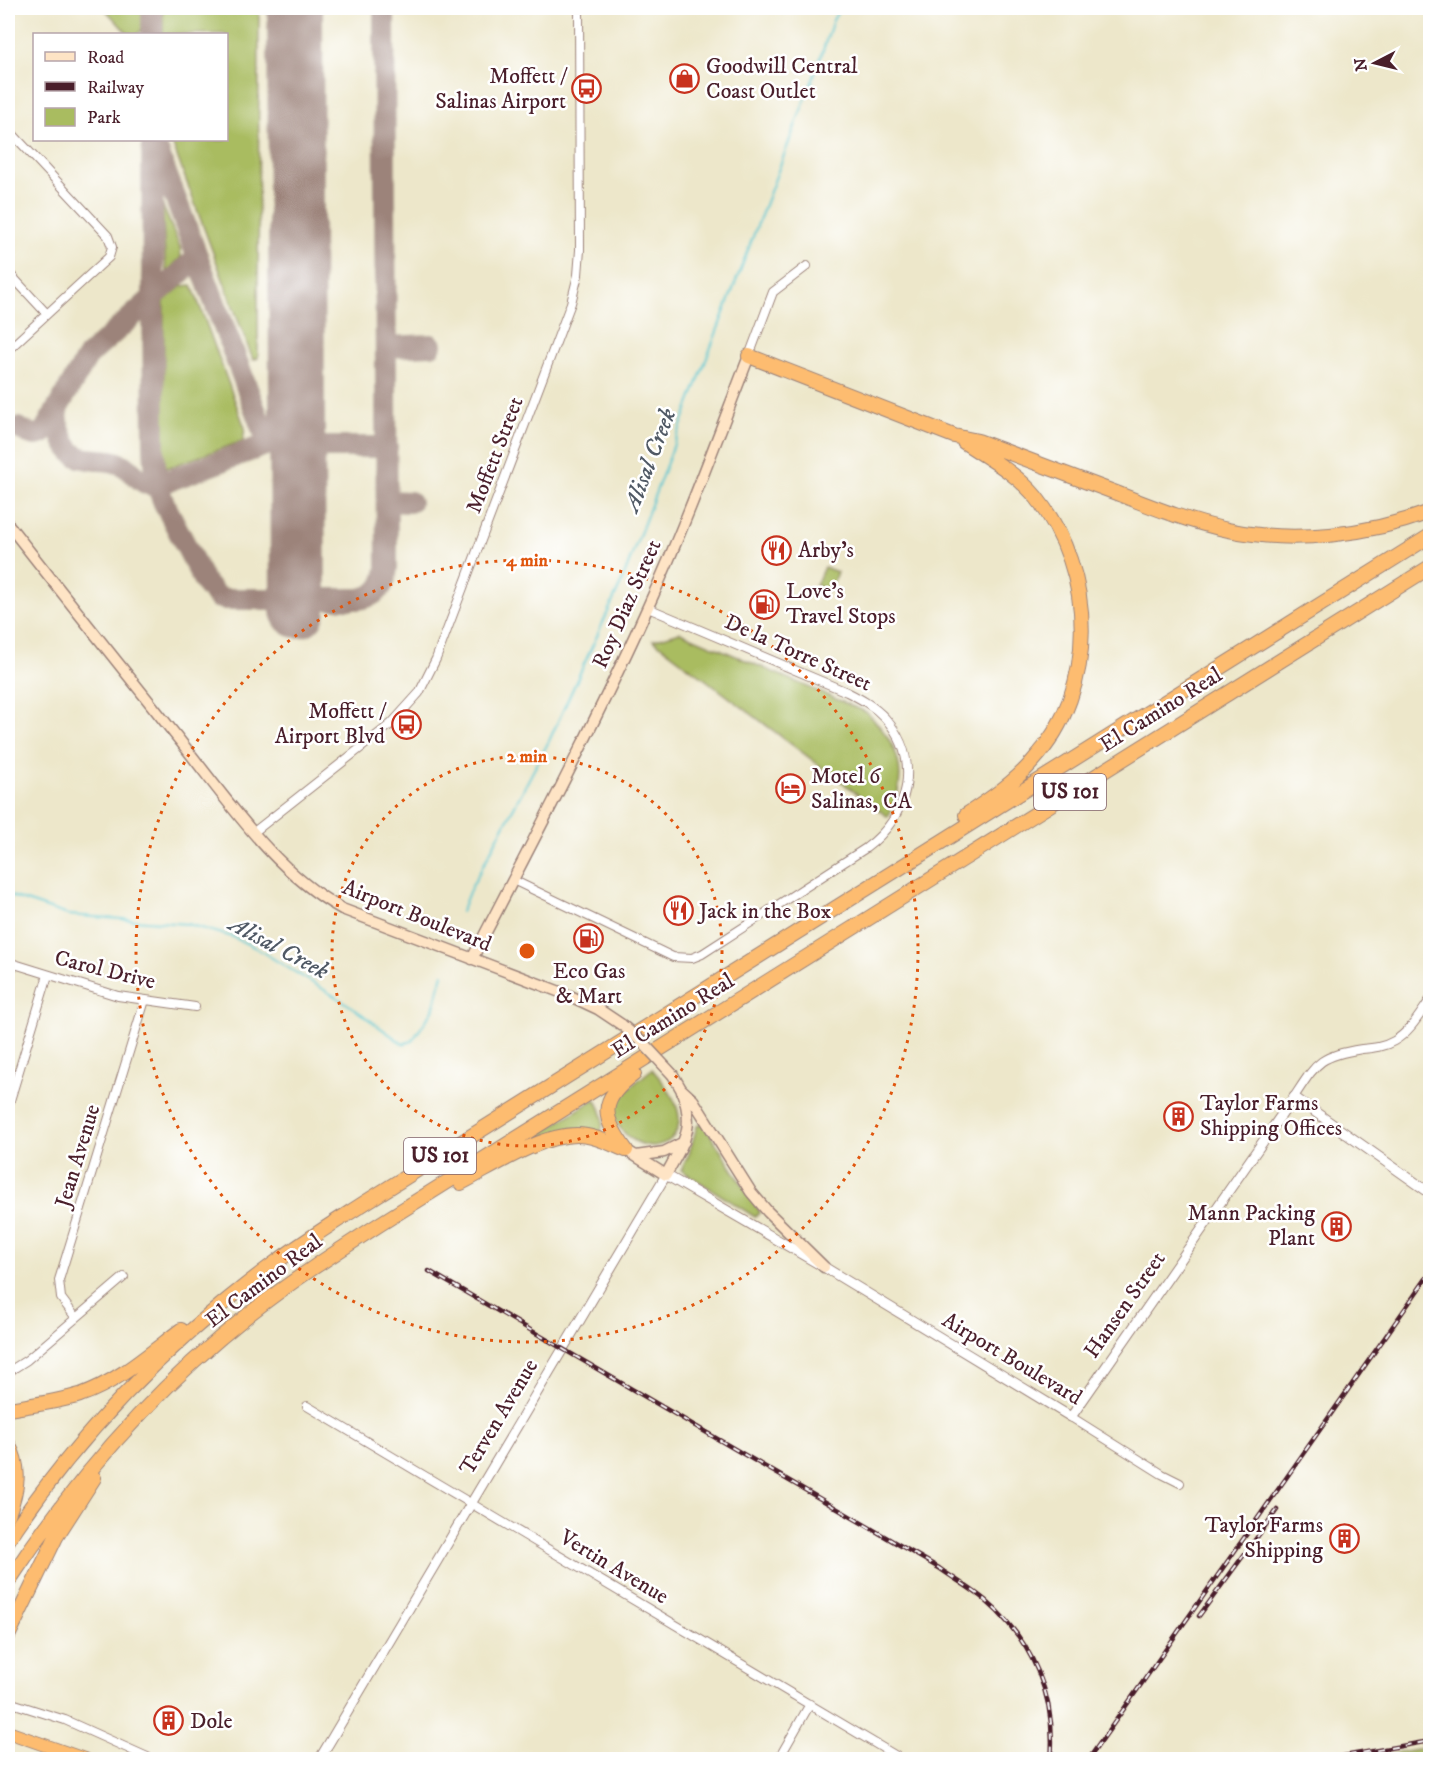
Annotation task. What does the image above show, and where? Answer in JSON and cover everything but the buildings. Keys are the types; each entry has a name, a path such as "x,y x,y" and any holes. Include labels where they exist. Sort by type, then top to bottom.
{"highway":[{"path":"749,356 954,436 991,458 1021,481 1035,496 1053,522 1067,552 1081,602 1082,640 1080,660 1070,698 1056,730 1045,747 1017,778 955,823 934,845"},
{"path":"954,436 978,441 1175,515 1230,531 1264,535 1328,535 1372,528 1431,512"},
{"name":"El Camino Real","path":"8,1540 46,1486 116,1404 152,1367 233,1296 276,1262 366,1202 1431,536"},
{"name":"El Camino Real","path":"8,1582 65,1501 133,1421 169,1384 249,1315 291,1283 380,1224 1431,567"},
{"path":"631,1153 610,1128 607,1118 611,1097 625,1081 711,1018"},
{"path":"380,1224 551,1139 577,1135 589,1136 631,1153"},
{"path":"8,1409 62,1400 104,1384 233,1296"},
{"path":"8,1636 66,1519 106,1462 169,1384"},
{"path":"8,1444 15,1458 18,1472 8,1515"},
{"path":"8,1732 87,1760"}],"main road":[{"name":"Roy Diaz Street","path":"472,959 567,777 648,608 749,356"},
{"name":"Airport Boulevard","path":"8,524 254,832 287,869 322,898 362,918 568,995 598,1009 644,1044 673,1075 681,1089 693,1100 751,1192 824,1267"},
{"name":"Terven Avenue","path":"666,1175 684,1141 688,1128 689,1110 681,1089"},
{"path":"631,1153 664,1152 684,1141"},
{"path":"631,1153 666,1175"}],"street":[{"name":"Moffett Street","path":"254,832 391,724 407,708 426,682 447,631 576,288 580,250 579,8"},
{"path":"8,129 108,236 112,247 109,257 8,350"},
{"name":"Roy Diaz Street","path":"749,356 773,292 807,266"},
{"path":"8,272 47,314"},
{"name":"De la Torre Street","path":"513,880 673,957 692,958 702,954 866,848 884,833 897,816 907,782 906,759 899,738 891,726 869,704 847,692 648,608"},
{"name":"Carol Drive","path":"8,962 118,996 195,1007"},
{"path":"8,1107 10,1088 48,975"},
{"name":"Jean Avenue","path":"76,1318 61,1298 59,1280 145,1000"},
{"path":"1431,1000 1406,1033 1392,1042 1330,1056 1317,1064 1294,1097 1431,1193"},
{"name":"Hansen Street","path":"1071,1417 1294,1097"},
{"name":"Airport Boulevard","path":"666,1175 824,1267 1180,1484"},
{"name":"Terven Avenue","path":"319,1760 666,1175"},
{"path":"8,1372 27,1360 124,1277"},
{"name":"Vertin Avenue","path":"307,1406 903,1760"},
{"path":"15,1704 78,1725 154,1760"},
{"path":"778,1760 810,1704"}],"green space":[{"path":"104,8 142,8 142,29 139,33 127,33"},
{"path":"163,8 259,8 258,358 253,360 171,141 228,141 228,33 163,33"},
{"path":"162,204 180,247 181,257 166,273"},
{"path":"192,285 245,428 243,441 167,468 163,461 164,300 182,286"},
{"path":"824,567 837,572 830,591 816,585"},
{"path":"680,632 866,712 887,736 898,761 899,788 888,817 653,640"},
{"path":"652,1069 675,1102 679,1121 677,1130 671,1139 654,1146 637,1142 623,1132 615,1116 614,1108 616,1099"},
{"path":"595,1099 602,1115 601,1133 530,1140"},
{"path":"703,1123 760,1212 755,1217 681,1170 689,1154 697,1126"},
{"path":"1430,1747 1430,1759 1358,1759"}],"waterway":[{"name":"Alisal Creek","path":"461,912 469,892 549,741 622,581 816,71 833,20 840,8"},
{"name":"Alisal Creek","path":"8,895 68,915 187,924 233,937 254,947 349,1005 403,1044 412,1041 433,1010 443,974"}],"taxiway":[{"path":"152,8 152,33"},
{"path":"152,141 154,450 157,485 164,503 205,583 217,597 225,599 366,598 376,593 382,585 387,568 384,8"},
{"path":"158,152 262,428 271,443 283,447 387,447"},
{"path":"18,428 34,435 43,433 88,356 198,257"},
{"path":"387,347 431,345"},
{"path":"57,410 62,435 68,447 77,456 118,463 151,485 157,485 271,443"},
{"path":"388,501 410,502"}],"runway":[{"path":"295,8 298,610"}],"railway":[{"path":"429,1271 939,1568 980,1596 1002,1616 1016,1633 1038,1671 1050,1714 1051,1760"},
{"path":"1088,1760 1430,1273"},
{"path":"1199,1616 1277,1510"},
{"path":"1321,1760 1430,1741"}],"place":[{"name":"Goodwill Central Coast Outlet","path":"685,79"},
{"name":"Moffett / Salinas Airport","path":"587,89"},
{"name":"Arby's","path":"777,550"},
{"name":"Love's Travel Stops","path":"765,604"},
{"name":"Moffett / Airport Blvd","path":"406,724"},
{"name":"Motel 6 Salinas, CA","path":"790,789"},
{"name":"Jack in the Box","path":"678,911"},
{"name":"Eco Gas & Mart","path":"589,939"},
{"name":"Taylor Farms Shipping Offices","path":"1179,1116"},
{"name":"Mann Packing Plant","path":"1336,1226"},
{"name":"Taylor Farms Shipping","path":"1344,1538"},
{"name":"Dole","path":"169,1721"}]}
